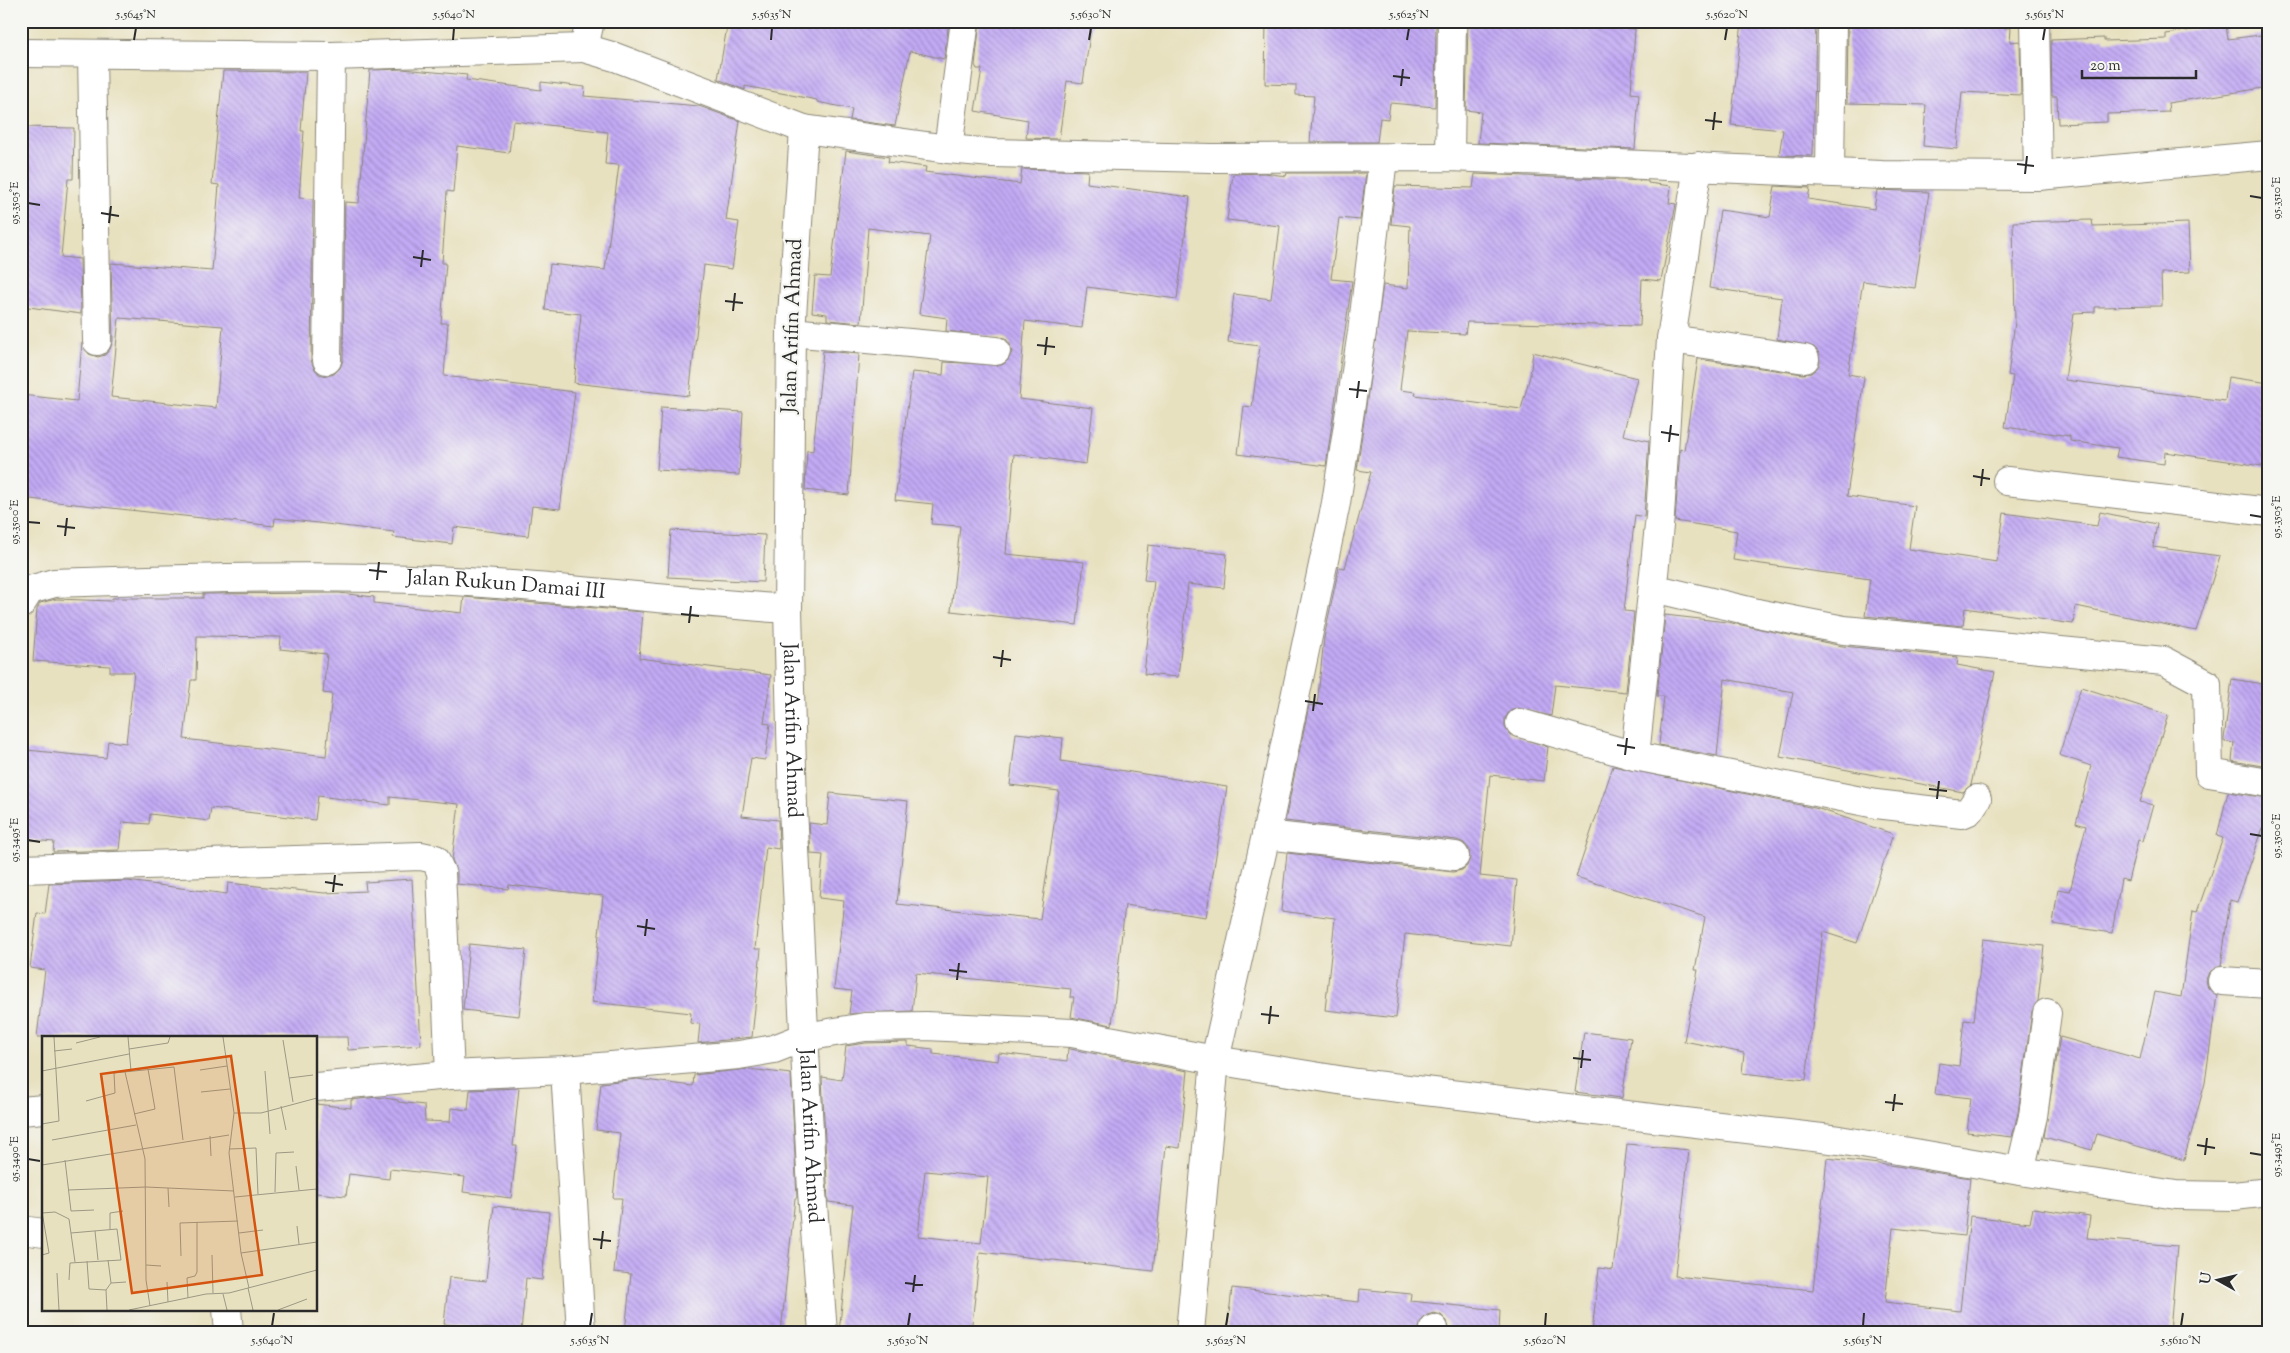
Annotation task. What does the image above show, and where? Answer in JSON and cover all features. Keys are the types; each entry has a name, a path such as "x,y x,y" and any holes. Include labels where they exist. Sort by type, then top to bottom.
{"street":[{"path":"584,48 590,21"},
{"path":"948,149 965,21"},
{"path":"1450,157 1452,21"},
{"path":"1830,172 1832,21"},
{"path":"2035,21 2038,176"},
{"path":"21,53 331,56 584,48 615,57 804,129 948,149 992,153 1211,158 1383,159 1450,157 1830,172 2038,176 2269,155"},
{"path":"92,54 97,341"},
{"path":"328,360 331,56"},
{"name":"Jalan Arifin Ahmad","path":"804,129 791,332 788,609 793,808 812,1192 823,1332"},
{"path":"1190,1332 1215,1060 1266,835 1336,503 1362,332 1383,159"},
{"path":"1635,756 1653,588 1671,340 1698,166"},
{"path":"791,332 996,351"},
{"path":"1671,340 1805,359"},
{"path":"2007,481 2269,512"},
{"name":"Jalan Rukun Damai III","path":"21,604 30,590 54,583 268,576 434,580 555,588 687,602 788,609"},
{"path":"1653,588 1762,614 1844,630 2164,661 2207,684 2209,773 2269,783"},
{"path":"1520,723 1635,756 1876,804 1962,814 1969,811 1977,800"},
{"path":"1266,835 1455,856"},
{"path":"21,869 421,856 435,859 441,872 450,1075"},
{"path":"2222,981 2269,984"},
{"path":"2020,1171 2033,1116 2047,1013"},
{"path":"318,1087 450,1075 566,1070 739,1055 774,1049 805,1037 865,1027 926,1026 1072,1032 1215,1060 1357,1083 1839,1140 2176,1195 2234,1196 2269,1192"},
{"path":"566,1070 581,1332"},
{"path":"21,1111 42,1109"},
{"path":"21,1230 42,1233"},
{"path":"227,1310 229,1332"}],"building":[{"path":"728,21 949,21 944,59 910,51 895,126 850,120 852,109 745,86 745,90 718,79"},
{"path":"980,21 1092,21 1083,83 1067,81 1059,139 1026,138 1028,120 975,111 982,69 977,69 975,65"},
{"path":"1266,21 1436,21 1435,107 1390,103 1388,119 1380,118 1377,142 1310,142 1314,96 1296,95 1296,85 1265,84"},
{"path":"1468,21 1590,21 1589,26 1635,29 1631,93 1639,94 1635,149 1478,143 1481,112 1466,110"},
{"path":"1742,21 1816,21 1813,156 1779,155 1783,130 1731,125"},
{"path":"1848,21 1922,21 1922,25 2011,28 2010,42 2020,41 2021,95 1962,92 1957,149 1923,146 1926,105 1847,103"},
{"path":"2226,25 2228,39 2269,34 2269,87 2168,103 2169,112 2107,114 2107,122 2058,124 2057,96 2052,96 2051,40 2104,38 2104,41 2166,39 2166,34"},
{"path":"402,69 467,75 466,80 541,90 541,82 585,87 584,96 699,106 740,121 726,220 739,222 732,269 704,265 689,396 574,383 581,314 545,310 550,264 605,270 619,165 605,164 608,132 513,121 509,153 457,146 453,192 447,191 442,263 446,263 441,323 448,323 444,376 575,392 560,509 532,506 528,536 454,527 452,544 393,537 394,532 275,518 274,526 21,498 21,395 77,401 82,342 89,354 98,357 105,355 113,341 111,263 212,271 219,185 212,184 223,71 306,72 301,131 304,131 299,198 313,199 311,360 319,374 327,376 334,374 340,368 343,360 345,202 359,203 370,70","holes":["119,318 223,326 216,408 111,397"]},
{"path":"21,127 74,128 73,179 68,179 61,257 80,259 81,314 21,306"},
{"path":"846,151 889,157 888,162 926,167 925,172 1020,184 1022,169 1088,171 1087,183 1190,197 1177,299 1087,287 1082,328 1025,321 1019,399 1093,408 1086,464 1014,454 1006,554 1084,562 1077,625 951,611 960,526 931,524 933,504 895,500 912,372 943,375 944,362 1002,365 1008,360 1012,352 1010,344 1005,338 946,331 947,318 919,314 930,236 868,228 861,323 827,320 827,314 812,312 815,276 830,277"},
{"path":"1264,173 1286,176 1287,173 1366,173 1360,220 1339,218 1331,279 1352,281 1326,466 1238,454 1244,406 1252,407 1260,346 1228,342 1234,294 1271,299 1280,226 1227,220 1233,174"},
{"path":"1475,174 1648,181 1648,183 1671,186 1669,203 1676,204 1661,281 1642,279 1640,326 1467,322 1465,334 1407,331 1400,390 1416,392 1415,395 1521,409 1530,376 1533,352 1637,378 1623,435 1649,441 1644,517 1635,515 1624,611 1634,612 1626,692 1555,685 1551,716 1517,708 1510,711 1505,718 1505,727 1509,734 1548,747 1544,781 1490,775 1480,876 1517,880 1511,946 1405,934 1396,1018 1325,1010 1335,918 1281,911 1287,853 1453,872 1462,870 1467,866 1470,858 1469,849 1464,843 1457,840 1285,821 1309,705 1317,706 1324,638 1339,567 1345,568 1371,472 1357,470 1383,285 1408,288 1410,226 1391,224 1395,186 1473,188"},
{"path":"1775,186 1810,188 1808,199 1874,209 1877,190 1929,192 1915,288 1863,281 1848,374 1864,377 1847,496 1915,506 1909,549 1997,562 2004,513 2097,526 2100,512 2157,524 2153,547 2220,556 2196,631 2076,606 2073,624 1965,608 1963,626 1865,616 1870,579 1733,560 1737,531 1675,521 1680,449 1684,450 1698,359 1803,374 1811,373 1820,362 1819,353 1814,347 1777,339 1782,298 1709,288 1720,210 1770,217"},
{"path":"2092,220 2093,226 2188,223 2190,272 2161,273 2162,306 2095,307 2095,312 2074,313 2065,380 2225,401 2228,377 2269,383 2269,467 2165,452 2164,464 2116,457 2118,448 2070,441 2070,436 2005,427 2013,376 2008,375 2015,322 2013,222"},
{"path":"823,351 859,354 849,495 805,490 807,450 813,451"},
{"path":"661,407 743,412 739,475 657,470"},
{"path":"671,530 765,535 763,582 668,577"},
{"path":"1148,545 1227,554 1224,588 1188,584 1178,677 1144,674 1154,581 1144,580"},
{"path":"339,593 374,597 374,603 462,613 464,597 643,612 639,658 771,675 764,723 770,724 765,760 751,758 742,816 778,820 779,849 766,847 755,949 761,949 752,1037 698,1043 700,1024 690,1023 691,1013 592,1002 603,896 509,885 508,889 457,884 457,871 452,860 459,804 390,797 390,805 318,796 315,820 211,808 209,821 150,814 149,824 122,822 119,850 53,852 54,842 21,839 21,805 27,750 106,758 108,741 126,743 134,672 110,672 110,666 33,661 37,609 40,603 56,599 112,601 112,598 203,598 203,594","holes":["197,636 281,637 280,649 327,654 323,693 332,694 326,756 184,739 191,680 196,680"]},
{"path":"1665,615 1727,622 1842,646 1958,657 1957,665 1995,672 1971,785 1963,792 1780,757 1793,692 1725,679 1717,756 1659,745 1664,696 1657,696"},
{"path":"2232,679 2269,685 2269,767 2232,761 2234,743 2224,741 2224,739"},
{"path":"2081,687 2168,715 2140,802 2153,805 2143,841 2138,840 2128,881 2121,879 2112,933 2053,924 2058,889 2070,891 2086,826 2076,823 2091,766 2059,755"},
{"path":"1016,733 1063,738 1061,761 1227,787 1206,917 1125,905 1112,1025 1071,1017 1074,997 1070,997 1071,989 916,973 912,1011 849,1014 852,991 834,989 844,901 819,898 823,855 811,854 809,823 827,825 830,793 908,801 897,904 1040,919 1059,791 1010,785"},
{"path":"1613,766 1819,809 1893,834 1857,943 1823,932 1806,1080 1742,1073 1744,1053 1684,1041 1698,970 1695,970 1705,917 1576,877"},
{"path":"2228,792 2269,798 2269,811 2237,902 2230,900 2221,966 2209,972 2206,980 2208,988 2217,995 2205,1083 2184,1160 2097,1134 2092,1150 2044,1137 2060,1037 2140,1059 2155,992 2181,997 2193,911 2197,912 2223,838 2217,836"},
{"path":"412,879 421,1045 348,1050 347,1037 318,1036 37,1037 45,970 30,968 37,913 45,914 49,884 127,881 227,894 228,883 324,893 366,891 365,882"},
{"path":"1983,939 2044,946 2038,1001 2032,1011 2018,1113 2012,1137 1967,1132 1971,1098 1935,1094 1939,1063 1959,1066 1964,1020 1974,1021"},
{"path":"469,944 526,950 519,1016 463,1010"},
{"path":"1584,1032 1631,1038 1622,1098 1575,1092"},
{"path":"908,1042 908,1046 933,1049 933,1054 998,1061 999,1053 1067,1061 1068,1048 1188,1071 1180,1148 1166,1146 1153,1271 980,1252 971,1332 839,1332 853,1205 828,1202 822,1077 842,1080 846,1046 866,1043","holes":["925,1171 988,1177 981,1243 918,1236"]},
{"path":"748,1069 791,1074 797,1198 795,1198 781,1332 625,1332 631,1274 614,1272 622,1198 613,1198 620,1133 596,1130 601,1083 637,1079 693,1086 694,1075"},
{"path":"519,1088 513,1146 517,1146 511,1198 463,1192 465,1177 390,1169 389,1179 349,1174 346,1196 318,1193 318,1104 351,1108 351,1100 377,1097 424,1105 425,1121 450,1122 451,1108 468,1110 470,1090"},
{"path":"1627,1144 1689,1150 1675,1276 1813,1290 1827,1158 1896,1166 1970,1178 1964,1236 1893,1228 1885,1302 1960,1311 1970,1216 2030,1223 2033,1208 2090,1216 2087,1238 2177,1246 2170,1332 1592,1332 1599,1268 1613,1270"},
{"path":"494,1206 549,1212 542,1280 526,1278 521,1332 444,1324 449,1277 486,1281"},
{"path":"1232,1288 1359,1302 1360,1289 1411,1294 1410,1301 1500,1310 1499,1332 1450,1332 1447,1321 1441,1315 1434,1313 1427,1315 1421,1321 1418,1332 1227,1332"}]}
